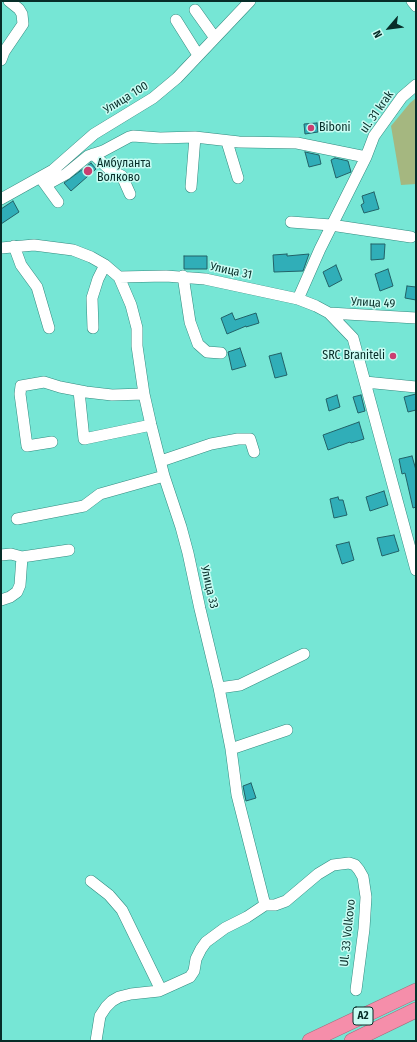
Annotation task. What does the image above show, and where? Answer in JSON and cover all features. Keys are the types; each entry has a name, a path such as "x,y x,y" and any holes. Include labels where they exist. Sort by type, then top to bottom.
{"highway":[{"name":"A2","path":"310,1041 416,991"},
{"name":"A2","path":"352,1041 416,1010"}],"street":[{"path":"1,60 4,52 23,24 22,14 19,9 9,1"},
{"name":"Улица 100","path":"1,199 43,182 53,170 94,134 153,98 176,78 250,1"},
{"path":"412,1 416,6"},
{"path":"195,10 215,38"},
{"path":"176,20 198,55"},
{"name":"ul. 31 krak","path":"298,299 331,225 366,157 374,136 402,97 416,85"},
{"path":"58,202 43,182 66,174 84,159 129,137 195,137 211,138 227,142 297,143 366,157"},
{"path":"191,187 195,137"},
{"path":"227,142 238,178"},
{"path":"93,154 110,170 122,176 130,194"},
{"path":"291,222 331,225 411,237"},
{"path":"1,248 34,245 73,250 91,257 105,265 120,277"},
{"path":"14,246 21,264 37,287 49,328"},
{"path":"93,328 92,298 98,279 105,265"},
{"path":"183,276 190,322 198,344 207,352 221,353"},
{"name":"Улица 31","path":"120,277 183,276 205,278 298,299 316,306 328,313 353,338 416,570"},
{"name":"Улица 33","path":"120,277 131,305 137,328 137,346 144,394 164,476 183,534 220,688 237,795 265,905"},
{"name":"Улица 49","path":"328,313 416,318"},
{"path":"52,442 27,446 20,394 21,386 44,382 79,391 112,395 144,394"},
{"path":"365,382 416,387"},
{"path":"79,391 84,438 151,425"},
{"path":"161,461 211,444 238,439 250,439 254,452"},
{"path":"17,519 84,506 100,494 164,476"},
{"path":"1,554 11,554 22,557 69,550"},
{"path":"1,600 10,597 17,592 20,585 22,557"},
{"path":"220,688 240,685 304,654"},
{"path":"230,748 287,730"},
{"name":"Ul. 33 Volkovo","path":"265,905 274,905 286,901 318,874 333,865 349,863 355,865 363,877 366,897 364,929 356,979 356,990"},
{"path":"91,881 109,895 122,910 161,990"},
{"path":"96,1041 100,1016 106,1007 112,1002 125,996 161,990 190,977 201,949 212,936 265,905"}],"green space":[{"path":"416,98 416,184 401,185 391,126"}],"building":[{"name":"Biboni","path":"317,123 318,132 305,134 304,124"},
{"path":"305,152 319,155 321,164 309,167"},
{"path":"335,158 348,161 351,172 336,178 331,160"},
{"path":"91,163 96,169 71,191 64,183"},
{"path":"374,192 379,209 364,213 361,205 364,203 362,196"},
{"path":"13,201 19,212 1,224 1,209"},
{"path":"371,244 385,244 384,259 371,260"},
{"path":"287,254 287,256 309,254 303,271 274,272 273,255"},
{"path":"184,256 207,256 207,269 184,269"},
{"path":"336,265 342,280 329,287 323,272"},
{"path":"388,269 393,286 380,291 375,274"},
{"path":"407,286 416,287 416,300 405,298"},
{"path":"232,313 235,320 256,313 259,323 246,326 227,334 221,318"},
{"path":"240,348 246,366 232,370 228,352"},
{"path":"281,353 287,375 275,378 269,356"},
{"path":"416,394 416,410 408,412 404,397"},
{"path":"337,395 340,407 329,411 326,399"},
{"path":"361,395 365,411 358,413 353,397"},
{"path":"359,422 364,439 350,442 328,450 323,435"},
{"path":"412,456 416,470 416,507 413,508 405,473 402,474 399,459"},
{"path":"384,491 388,505 370,511 366,497"},
{"path":"338,497 339,500 343,500 347,515 334,518 330,499"},
{"path":"394,535 399,551 382,556 377,538"},
{"path":"349,542 354,560 342,564 336,545"},
{"path":"251,783 256,798 246,801 243,786"}],"place":[{"name":"Biboni","path":"311,128"},
{"name":"Амбуланта Волково","path":"88,171"},
{"name":"SRC Braniteli","path":"393,356"}]}
